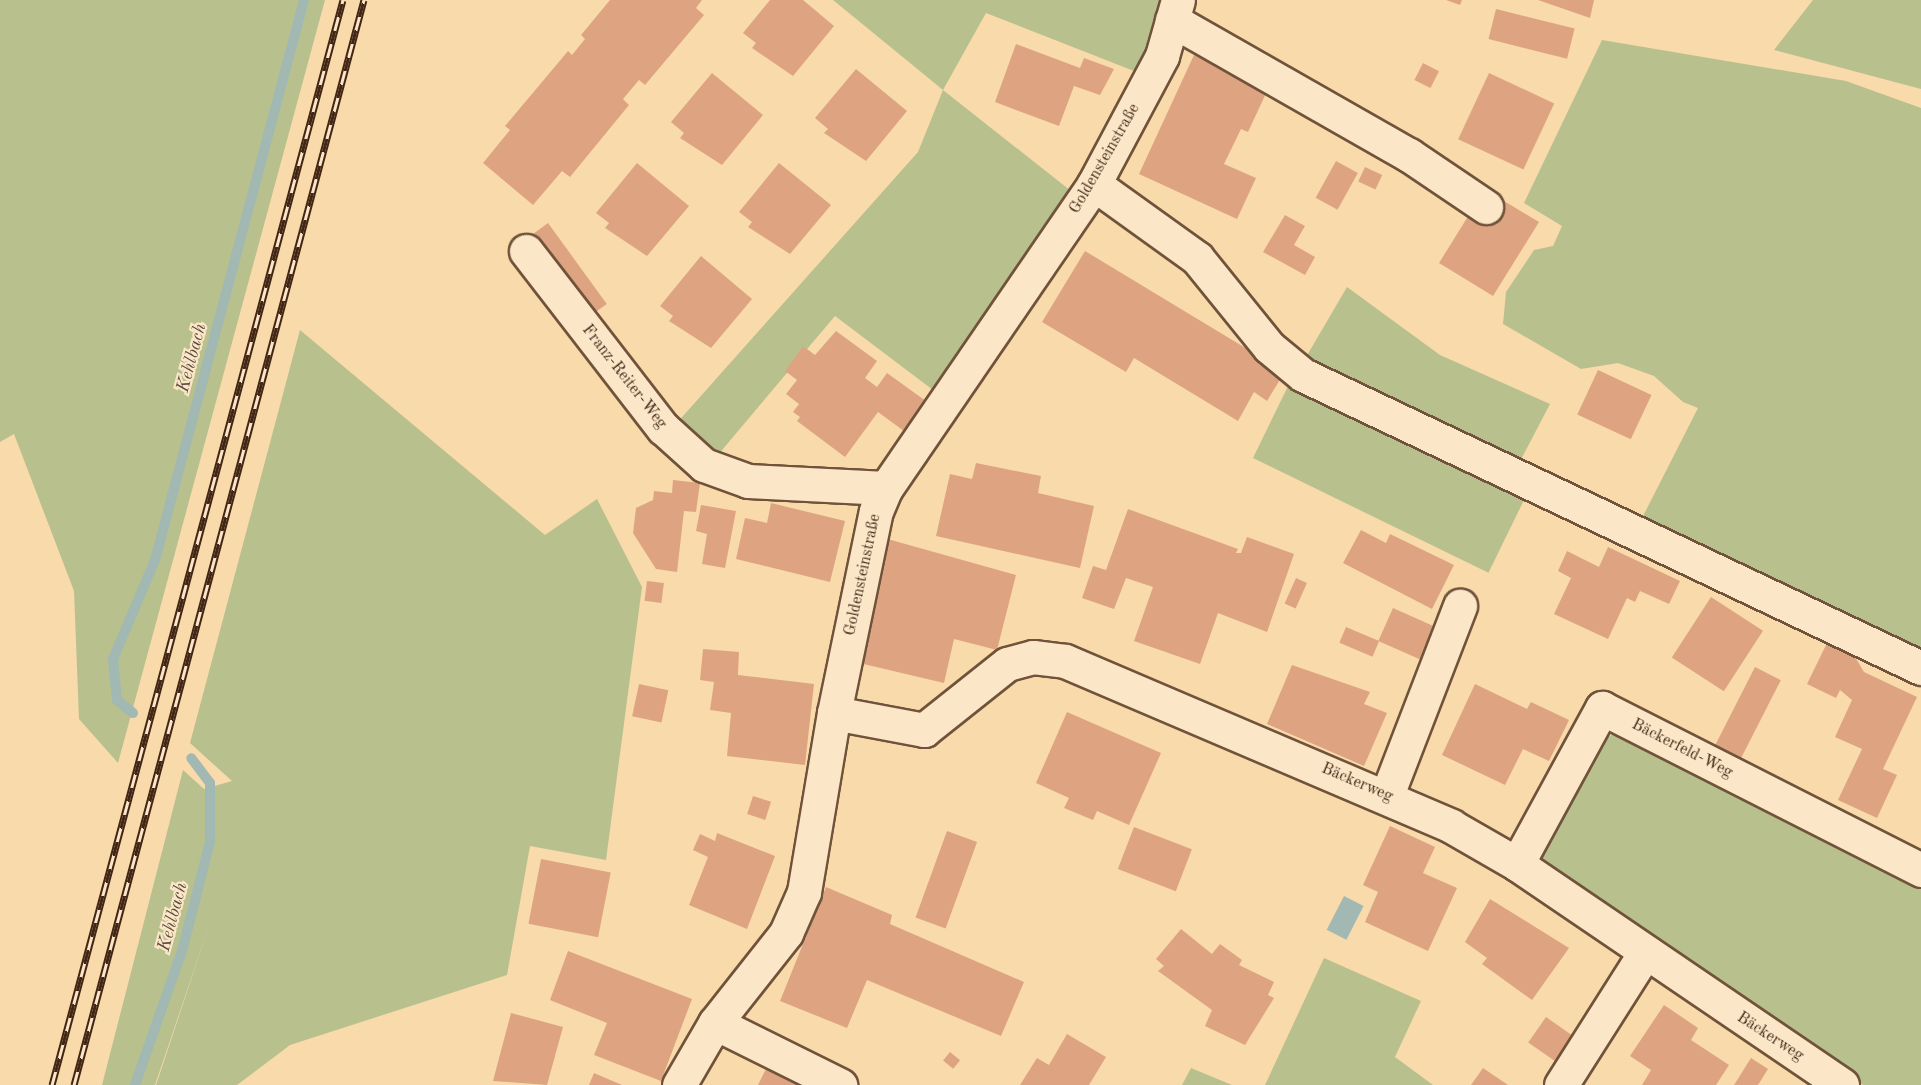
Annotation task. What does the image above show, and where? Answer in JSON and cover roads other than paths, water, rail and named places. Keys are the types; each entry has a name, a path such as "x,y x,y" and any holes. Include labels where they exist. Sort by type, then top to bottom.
{"street":[{"name":"Goldensteinstraße","path":"679,1085 716,1023 786,933 804,892 834,713 876,510 886,488 1094,184 1162,56 1175,10"},
{"path":"1175,10 1409,156 1486,207"},
{"path":"1094,184 1197,258 1269,346 1303,375 1921,668"},
{"name":"Franz-Reiter-Weg","path":"526,251 663,428 704,465 748,481 886,488"},
{"path":"1388,795 1460,606"},
{"name":"Bäckerweg","path":"834,713 924,730 1007,664 1033,657 1065,661 1388,795 1517,864 1644,954 1842,1085"},
{"name":"Bäckerfeld-Weg","path":"1517,864 1602,708 1921,870"},
{"path":"1561,1085 1644,954"},
{"path":"716,1023 840,1085"}],"water":[{"path":"1344,896 1364,906 1346,940 1327,930"}],"waterway":[{"name":"Kehlbach","path":"133,713 117,700 113,659 155,560 304,0"},
{"name":"Kehlbach","path":"135,1085 182,951 210,842 210,783 191,758"}],"railway":[{"path":"52,1085 343,0"},
{"path":"74,1085 364,0"}]}
